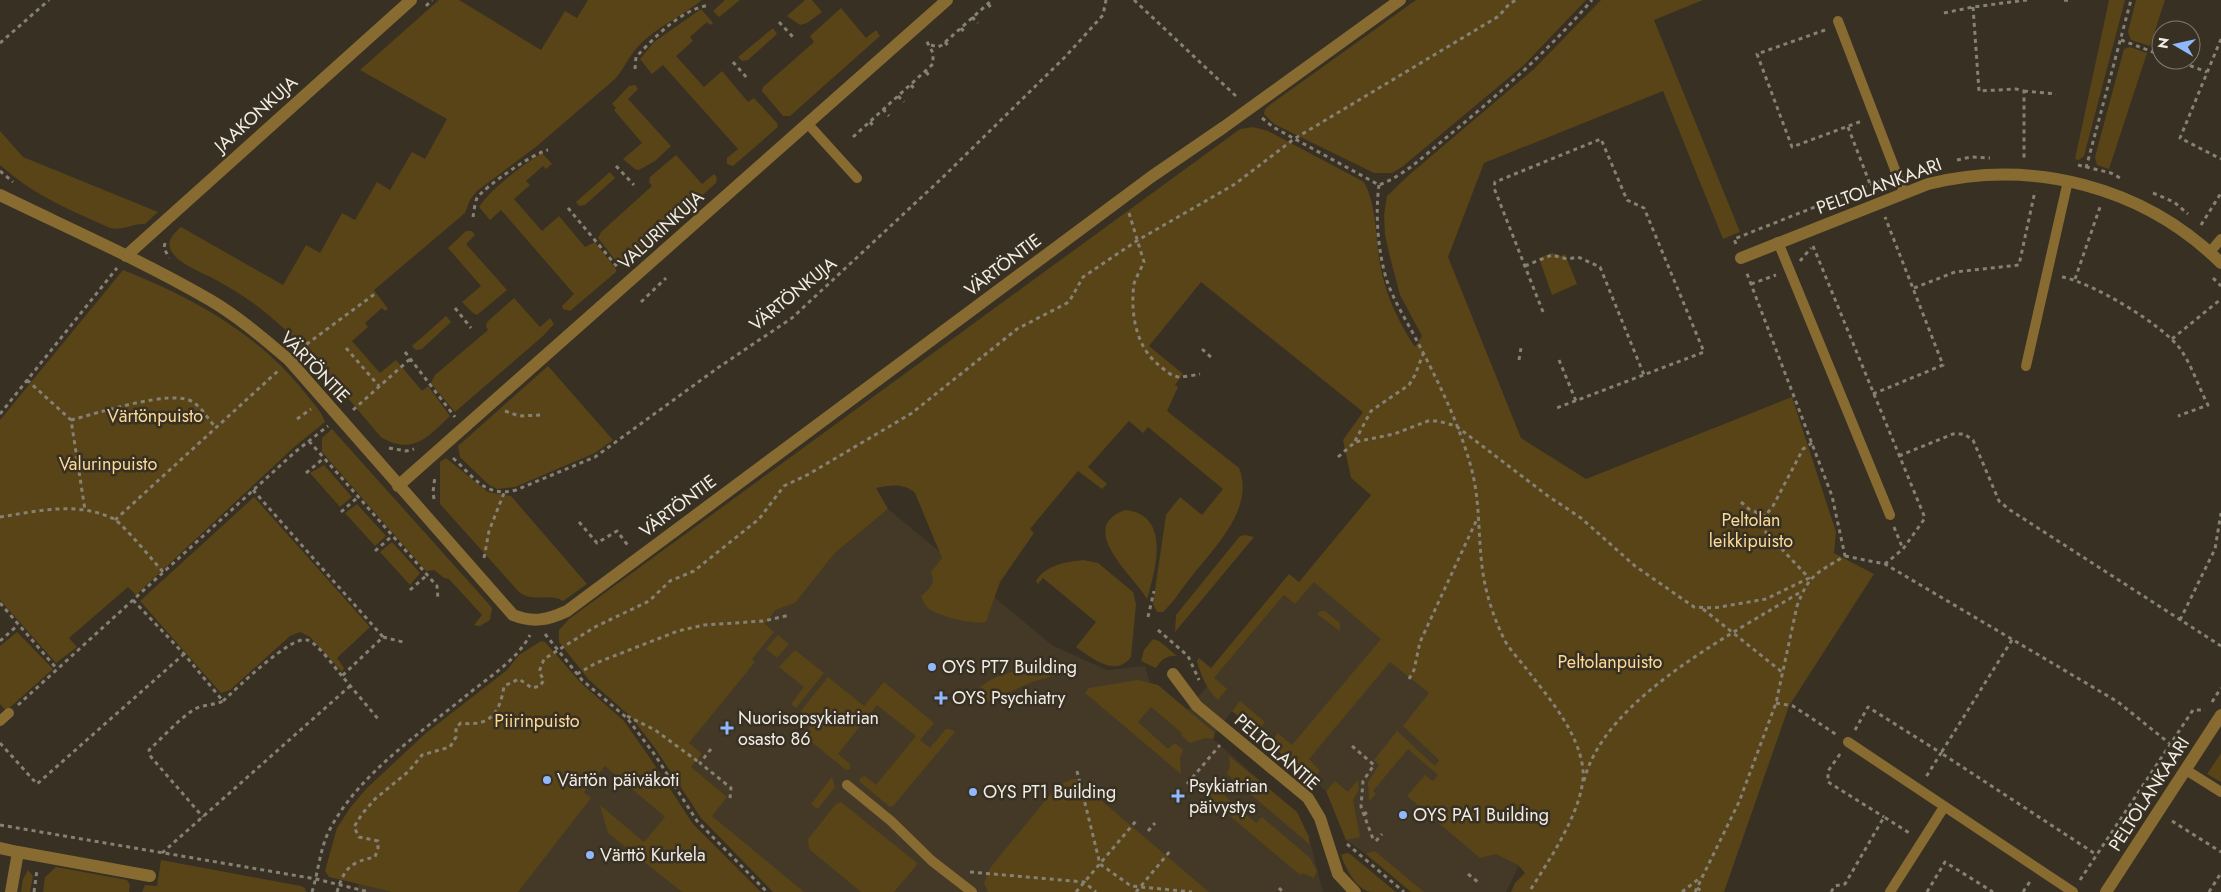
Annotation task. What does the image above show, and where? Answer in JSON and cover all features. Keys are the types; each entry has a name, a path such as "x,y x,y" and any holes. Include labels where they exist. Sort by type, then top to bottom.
{"street":[{"name":"JAAKONKUJA","path":"126,256 411,0"},
{"name":"VALURINKUJA","path":"398,486 442,447 459,422 492,403 948,0"},
{"name":"VÄRTÖNTIE","path":"0,195 126,256 211,301 250,327 289,360 513,615 525,620 537,621 553,618 567,611 1123,198 1400,0"},
{"name":"PELTOLANKAARI","path":"1741,258 1904,192 1953,178 1986,174 2042,176 2082,183 2128,199 2173,224 2210,252 2221,263"},
{"name":"PELTOLANTIE","path":"1173,674 1197,706 1308,798 1320,818 1338,874 1355,892"},
{"name":"PELTOLANKAARI","path":"2106,892 2221,715"},
{"path":"0,848 150,876"},
{"path":"11,892 18,852"}],"lane":[{"path":"1839,23 1904,192"},
{"path":"808,124 856,178"},
{"path":"2026,366 2068,181"},
{"path":"2210,252 2221,239"},
{"path":"1778,242 1890,515"},
{"path":"0,721 8,713"},
{"path":"1848,742 2073,892"},
{"path":"2186,770 2221,792"},
{"path":"847,785 891,821 932,861 972,892"},
{"path":"1890,892 1944,807"}],"path":[{"path":"0,43 49,0"},
{"path":"930,45 938,47 946,42 992,0"},
{"name":"VÄRTÖNKUJA","path":"504,493 516,490 595,457 719,367 792,318 941,180 1066,56 1103,15 1106,0"},
{"path":"1134,0 1250,109 1272,127 1378,185"},
{"path":"337,892 347,867 361,860 375,857 378,848 378,840 359,837 354,827 362,814 375,799 409,771 422,755 450,747 456,737 456,727 461,723 473,725 486,721 497,711 504,686 519,679 532,688 540,686 544,680 539,672 544,658 595,627 650,601 670,581 694,571 759,520 784,486 809,474 912,413 1017,329 1068,302 1083,276 1138,240 1235,184 1294,138 1499,16 1510,3 1517,0"},
{"path":"1378,185 1402,174 1465,122 1528,67 1592,0"},
{"path":"1944,13 2027,0"},
{"path":"2064,0 2072,1"},
{"path":"2082,183 2131,0"},
{"path":"988,4 993,10"},
{"path":"635,69 636,57 656,36 700,6 710,5"},
{"path":"1974,7 1979,91 2016,88 2024,91 2056,94"},
{"path":"972,17 978,23"},
{"path":"779,22 792,37"},
{"path":"1839,23 1757,54 1792,147 1875,116"},
{"path":"852,137 933,64 933,52 930,45 916,28"},
{"path":"961,28 966,34"},
{"path":"2121,40 2151,51"},
{"path":"2221,40 2180,138 2221,159"},
{"path":"946,42 950,48"},
{"path":"733,62 747,78"},
{"path":"2201,70 2207,72"},
{"path":"926,72 931,78"},
{"path":"911,85 916,91"},
{"path":"2024,91 2024,159"},
{"path":"898,96 904,102"},
{"path":"883,109 889,116"},
{"path":"870,122 875,128"},
{"path":"1848,127 1870,184"},
{"path":"1543,312 1494,188 1495,182 1601,140 1627,200 1644,208 1704,352 1554,409"},
{"path":"472,217 476,199 530,157 540,151 548,150"},
{"path":"616,166 634,185"},
{"path":"1378,185 1376,205 1377,229 1386,279 1456,426 1471,467 1479,516 1482,567 1487,595 1506,642 1557,708 1572,736 1582,770 1582,790"},
{"path":"2026,190 2065,195"},
{"path":"1914,288 1955,272 2019,265 2035,191"},
{"path":"2201,225 2221,194"},
{"path":"1123,198 1144,262 1134,282 1134,315 1144,348 1149,358 1171,375 1180,377 1200,374"},
{"path":"2093,204 2109,210"},
{"path":"2074,279 2100,207"},
{"path":"568,208 621,271"},
{"path":"1876,218 1891,212"},
{"path":"1873,394 1943,365 1884,214"},
{"path":"1751,284 1796,266 1813,246 1820,243"},
{"path":"1813,246 1925,518 1903,550 1885,564"},
{"path":"164,248 167,256 173,263"},
{"path":"1525,266 1552,255 1567,259 1578,257 1600,267 1644,375"},
{"path":"0,414 126,256"},
{"path":"1741,258 1832,496 1845,556"},
{"path":"2047,274 2074,279 2096,289 2131,310 2172,339 2182,351 2208,405 2178,416"},
{"path":"2208,274 2221,286"},
{"path":"641,302 667,279 663,275"},
{"path":"299,350 376,293"},
{"path":"2172,339 2221,299"},
{"path":"455,308 471,328"},
{"path":"292,344 305,357"},
{"path":"346,348 379,386"},
{"path":"1519,360 1521,348"},
{"path":"1202,349 1212,358"},
{"path":"405,352 459,422"},
{"path":"1338,457 1355,442 1371,411 1409,385 1416,375 1423,354"},
{"path":"352,410 410,359"},
{"path":"115,520 289,360"},
{"path":"1559,360 1576,401"},
{"path":"27,380 71,420 85,510"},
{"path":"71,420 148,400 183,399 192,401 216,428"},
{"path":"492,403 519,416 543,415"},
{"path":"346,404 359,418"},
{"path":"459,422 462,411"},
{"path":"8,713 253,490 309,441 339,418"},
{"path":"1355,442 1394,434 1428,421 1438,421 1456,426 1548,496 1581,518 1635,566 1694,607 1702,609 1766,599 1778,595 1845,556 1885,564 2118,702 2169,743"},
{"path":"448,424 459,422"},
{"path":"1899,456 1953,434 1964,434 1972,440 1999,501 2010,510 2221,646"},
{"path":"309,441 437,586 438,599"},
{"path":"1810,578 1762,529 1765,516 1773,506 1803,449 1812,443"},
{"path":"386,447 394,451 406,452 421,448"},
{"path":"442,447 484,487 494,492 504,493 489,531 484,559 478,552"},
{"path":"306,473 324,458"},
{"path":"435,504 433,492 436,473"},
{"path":"253,490 382,637 403,642"},
{"path":"341,512 358,497"},
{"path":"1741,502 1749,509 1765,516"},
{"path":"0,517 57,508 85,510 115,520 164,573"},
{"path":"2180,620 2215,549 2221,513"},
{"path":"1890,515 1903,550"},
{"path":"1408,679 1414,670 1420,642 1479,516"},
{"path":"579,522 597,543 617,530 637,558"},
{"path":"375,551 392,536"},
{"path":"410,590 427,575"},
{"path":"1695,892 1739,802 1776,703 1797,606 1802,590 1810,578"},
{"path":"1529,892 1574,813 1587,770 1600,746 1620,718 1636,700 1679,667 1802,590"},
{"path":"1148,617 1154,591"},
{"path":"133,600 184,654 223,701"},
{"path":"0,603 57,669"},
{"path":"1702,609 1782,672"},
{"path":"577,674 596,663 678,631 704,625 764,621 790,615"},
{"path":"537,621 546,636 577,674 627,718 655,755 697,821 767,892"},
{"path":"312,892 328,834 354,793 403,746 508,662 526,643 537,621"},
{"path":"0,641 18,625"},
{"path":"342,676 382,637"},
{"path":"203,816 151,757 149,750 192,710 201,706 215,705 223,701 273,656 302,639 309,640 316,646 379,720"},
{"path":"1918,790 2012,640"},
{"path":"0,743 37,784 184,654"},
{"path":"162,853 350,686"},
{"path":"2073,892 2169,743 2193,710 2206,710 2221,688"},
{"path":"1776,703 1793,706 1848,742"},
{"path":"1923,841 1828,782 1828,771 1848,742 1868,707 2097,855"},
{"path":"621,713 655,730 700,763 731,788 730,798"},
{"path":"1187,784 1230,733"},
{"path":"1221,744 1228,750"},
{"path":"1352,746 1374,765 1363,781 1361,807 1375,840 1382,834"},
{"path":"700,763 711,750"},
{"path":"1077,771 1100,864 1131,886 1192,892"},
{"path":"1364,815 1369,810"},
{"path":"1831,892 1835,886 1845,884 1884,817"},
{"path":"1076,892 1136,821"},
{"path":"2172,821 2221,852"},
{"path":"1148,831 1155,823"},
{"path":"0,825 316,879 369,892"},
{"path":"1136,892 1171,850"},
{"path":"1927,892 1945,862 1992,892"},
{"path":"967,871 1084,882 1096,892"},
{"path":"2209,892 2221,873"},
{"path":"1468,874 1478,882"},
{"path":"1682,892 1702,876"},
{"path":"1279,888 1283,892"},
{"path":"1697,888 1703,892"}],"shaded area":[{"name":"OYS Psychiatry","path":"888,509 1052,645 1107,670 1145,666 1150,683 1158,685 1187,710 1284,595 1320,577 1493,722 1538,827 1506,892 1411,892 1366,854 1346,840 1326,791 1232,711 1215,733 1213,739 1297,813 1309,837 1323,892 797,892 710,818 667,752 776,610 795,603 835,553"},
{"name":"Värtön päiväkoti","path":"606,715 689,831 749,892 357,892 369,831"}],"green space":[{"path":"439,0 459,0 541,50 565,11 577,18 588,0 702,0 641,43 615,79 537,146 477,191 470,200 465,213 374,290 388,309 385,311 382,308 365,323 368,327 352,341 380,373 396,360 422,391 428,386 450,416 419,442 402,445 381,437 324,370 278,323 238,293 182,262 172,252 169,245 173,235 181,227 283,285 306,245 320,253 342,213 355,220 377,182 390,190 412,152 425,159 447,119 360,70"},
{"path":"725,0 740,0 719,17 713,11"},
{"path":"805,0 812,0 822,12 807,23 800,25 787,16"},
{"path":"1416,0 1586,0 1524,65 1402,167 1392,173 1374,173 1274,124 1264,114 1265,109 1271,104"},
{"path":"1601,0 1703,0 1654,20 1740,232 1723,239 1663,91 1484,163 1448,257 1521,438 1586,479 1792,397 1836,532 1834,553 1874,574 1789,706 1724,892 1511,892 1515,883 1525,873 1518,865 1496,854 1480,858 1407,796 1425,775 1433,781 1438,775 1408,749 1373,791 1376,794 1369,801 1368,782 1379,765 1374,760 1397,731 1435,766 1439,760 1403,726 1429,693 1390,662 1309,759 1320,771 1313,780 1269,744 1278,733 1292,745 1381,639 1314,582 1295,604 1284,595 1214,678 1227,689 1218,700 1214,696 1203,677 1197,661 1199,658 1211,668 1289,574 1299,582 1371,495 1351,478 1343,440 1363,412 1201,282 1149,346 1183,374 1175,385 1178,387 1167,411 1239,468 1243,483 1242,498 1230,526 1221,540 1163,612 1157,612 1153,604 1166,515 1180,497 1202,515 1223,489 1148,427 1143,433 1129,421 1088,467 1107,484 1102,489 1078,471 1030,529 1034,533 1000,582 986,622 980,623 955,619 938,614 925,605 921,596 931,585 933,580 931,572 942,558 915,493 902,486 892,486 876,488 888,509 835,553 795,603 776,610 765,624 774,632 752,659 755,662 689,743 702,754 691,767 727,797 712,816 804,892 773,892 701,818 655,748 631,717 589,680 559,642 559,630 569,619 1240,129 1253,127 1268,131 1364,182 1372,203 1379,258 1386,289 1399,320 1415,347 1422,336 1400,295 1385,235 1384,215 1387,196 1409,175 1534,69"},
{"path":"2109,0 2125,0 2084,156 2079,160 2075,159"},
{"path":"2136,0 2165,0 2158,20 2151,20 2150,46 2131,40 2128,32"},
{"path":"841,8 866,38 876,30 880,36 790,116 783,116 762,91 763,87 814,42 810,36"},
{"path":"701,9 713,23 710,25 707,22 690,37 693,41 676,56 704,87 722,71 748,102 754,98 777,123 778,127 733,166 727,164 727,158 738,149 663,65 652,74 640,59 654,42"},
{"path":"773,28 777,34 748,60 742,61 738,57"},
{"path":"2130,47 2147,53 2109,169 2097,165 2095,157 2124,49"},
{"path":"635,85 638,89 628,99 671,146 655,161 639,170 623,159 642,143 614,110 616,108 612,104 629,86"},
{"path":"0,131 23,157 158,212 145,224 115,229 52,201 13,176 0,165"},
{"path":"542,153 552,164 546,169 543,166 526,181 530,185 514,199 542,231 559,216 585,247 595,242 616,269 616,272 570,311 563,309 562,306 574,294 501,210 490,220 479,207 499,185"},
{"path":"676,155 702,184 714,174 717,178 716,183 625,264 619,265 598,238 601,232 652,186 649,182 650,177"},
{"path":"610,172 615,178 585,205 579,206 576,202"},
{"path":"466,231 472,231 475,235 466,244 507,290 477,315 462,302 481,286 448,248"},
{"path":"1552,253 1561,256 1565,254 1577,284 1552,295 1539,258"},
{"name":"Värtönpuisto","path":"123,270 199,305 246,336 287,373 317,407 325,422 293,448 136,595 128,587 69,638 77,647 56,663 0,600 0,420"},
{"path":"514,298 540,327 550,318 554,324 543,336 455,412 431,383 435,375 488,330 487,322"},
{"path":"446,316 451,322 422,349 416,350 412,346"},
{"path":"548,366 613,440 595,453 515,487 497,489 489,485 460,457 458,446"},
{"path":"332,429 492,608 490,620 480,626 474,625 482,615 449,579 444,578 434,570 426,571 322,452 322,438"},
{"path":"446,458 488,492 511,496 587,584 563,601 552,597 529,597 518,591 440,504 440,462"},
{"path":"324,465 352,497 340,507 310,473"},
{"path":"254,497 370,627 337,658 344,668 342,672 310,637 300,632 290,636 230,690 221,693 140,601"},
{"path":"357,504 386,536 375,546 345,513"},
{"path":"1125,510 1140,514 1149,521 1155,532 1157,545 1156,559 1147,599 1112,553 1107,540 1106,528 1111,518"},
{"path":"1240,536 1254,537 1175,632 1176,615"},
{"path":"392,542 420,573 410,585 380,552"},
{"path":"1083,560 1098,563 1133,592 1136,604 1131,657 1125,663 1118,666 1111,666 1096,661 1076,647 1096,622 1043,578 1038,584 1036,581 1045,571 1051,568 1063,563"},
{"path":"1320,611 1325,611 1340,623 1340,631 1317,614"},
{"path":"17,632 53,669 6,711 0,704 0,646"},
{"path":"778,635 789,644 777,658 766,649"},
{"path":"1153,639 1159,641 1177,656 1170,656 1156,668 1141,661 1144,650"},
{"name":"Piirinpuisto","path":"541,641 545,642 581,683 624,721 693,824 761,892 682,892 608,833 600,805 644,842 665,817 605,766 584,792 591,798 518,892 393,892 329,877 325,871 337,828 350,808 366,789 426,733 507,670 519,655"},
{"path":"795,650 824,673 796,708 791,704 804,687 779,667"},
{"path":"1058,664 1064,669 1063,673 1032,682 980,705 974,700 979,689 994,678 1027,668"},
{"path":"828,677 864,706 884,682 934,723 920,740 930,748 946,729 955,732 894,805 890,807 860,782 859,779 865,776 876,785 916,736 877,705 838,754 850,764 850,769 846,770 803,735 813,723 800,712"},
{"path":"1138,680 1158,685 1215,733 1213,739 1205,738 1190,743 1181,735 1182,733 1151,707 1138,722 1168,749 1175,743 1183,750 1180,758 1181,774 1085,693 1089,688"},
{"path":"1240,701 1265,722 1257,732 1232,711"},
{"path":"2221,753 2221,782 2207,774"},
{"path":"1229,756 1297,812 1309,837 1309,844 1227,774 1230,767"},
{"path":"832,777 835,787 818,809 811,804"},
{"path":"1076,779 1209,892 988,892 984,883 990,868 1057,786"},
{"path":"1358,780 1359,789 1353,800 1360,837 1346,840 1326,791 1335,781 1348,792"},
{"path":"1221,782 1230,790 1225,796 1256,823 1262,817 1310,858 1317,871 1314,878 1302,873 1300,875 1198,789"},
{"path":"841,802 917,863 894,892 861,892 809,849 808,839 836,804"},
{"path":"1374,851 1424,892 1411,892 1366,854"},
{"path":"1347,853 1396,892 1371,892 1361,887 1348,871 1343,860 1341,855"},
{"path":"161,860 301,886 305,888 306,892 142,892 145,885 157,886"},
{"path":"56,867 127,880 130,885 129,892 43,892 45,877"},
{"path":"28,870 33,876 30,892 21,892 23,879"}],"place":[{"name":"OYS PT7 Building","path":"932,667"},
{"name":"OYS Psychiatry","path":"941,698"},
{"name":"Nuorisopsykiatrian osasto 86","path":"727,728"},
{"name":"Värtön päiväkoti","path":"547,780"},
{"name":"OYS PT1 Building","path":"973,792"},
{"name":"Psykiatrian päivystys","path":"1178,796"},
{"name":"OYS PA1 Building","path":"1403,815"},
{"name":"Värttö Kurkela","path":"590,855"}],"park label":[{"name":"Valurinpuisto","path":"108,464"},
{"name":"Peltolan leikkipuisto","path":"1751,530"},
{"name":"Peltolanpuisto","path":"1610,662"}]}
